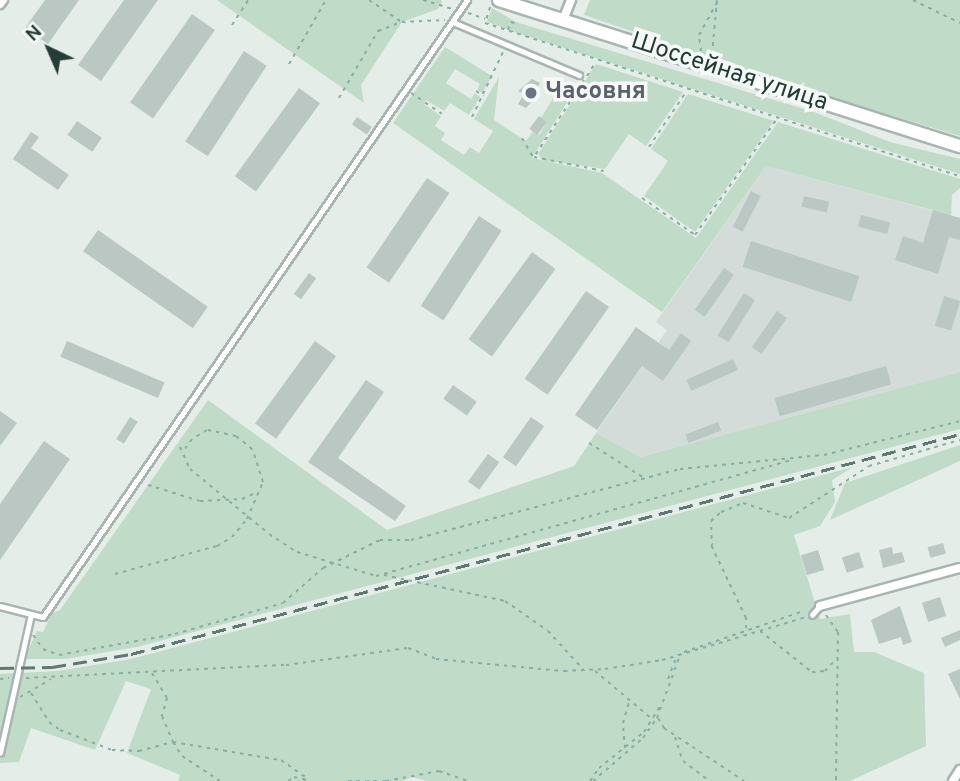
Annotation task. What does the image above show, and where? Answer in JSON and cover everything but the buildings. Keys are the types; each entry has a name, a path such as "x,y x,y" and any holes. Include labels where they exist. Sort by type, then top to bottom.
{"main road":[{"name":"Шоссейная улица","path":"495,2 563,20 960,146"}],"street":[{"path":"563,20 571,0"},
{"path":"820,606 960,569"},
{"path":"953,781 960,770"}],"lane":[{"path":"0,606 43,617 467,0"},
{"path":"454,21 579,75"},
{"path":"812,615 820,606"},
{"path":"0,753 31,614"}],"path":[{"path":"232,25 248,0"},
{"path":"289,64 326,0"},
{"path":"369,0 402,22"},
{"path":"913,0 960,23"},
{"path":"709,67 699,35 717,1"},
{"path":"709,67 717,1"},
{"path":"495,2 485,23 687,92 960,176"},
{"path":"339,98 378,31 402,22 454,21"},
{"path":"508,31 511,22 517,24"},
{"path":"472,117 503,57"},
{"path":"534,158 596,62"},
{"path":"406,90 442,114"},
{"path":"476,91 484,96"},
{"path":"649,147 687,92"},
{"path":"642,198 695,235 777,119"},
{"path":"522,138 534,158 604,171"},
{"path":"382,575 761,472 793,459 960,421"},
{"path":"115,574 216,546 232,537 247,519 260,491 261,464 236,436 207,430 192,439 182,453"},
{"path":"738,636 746,628 746,618 719,566 709,533 711,521 720,512 743,503 789,518 869,466 960,440"},
{"path":"589,443 645,478"},
{"path":"180,447 190,468 226,501 247,519 297,552 335,562 363,574 406,579 510,604 565,647 584,670"},
{"path":"31,614 30,630 43,649 59,655 82,653 175,634 283,603 335,562 380,540 411,540 645,478 713,463 793,459"},
{"path":"148,485 184,499 226,501 260,491"},
{"path":"591,781 643,738 657,718 674,664 690,648 820,606 838,632 836,781"},
{"path":"0,679 52,679 286,665 408,648 436,659 593,670 678,654 812,615"},
{"path":"759,630 812,673 831,667 839,655"},
{"path":"591,781 653,720 678,654"},
{"path":"593,670 653,720"},
{"path":"152,673 167,698 162,716 173,742 182,756 220,781"},
{"path":"11,700 31,693 52,679"},
{"path":"31,693 53,726 112,750 139,751 173,742 281,760 311,781"},
{"path":"625,749 623,723 630,700"},
{"path":"657,714 675,736 744,781"},
{"path":"675,736 683,761 710,781"},
{"path":"348,781 386,781 439,771 468,781"},
{"path":"288,781 305,777"}],"shaded area":[{"path":"766,166 960,218 960,372 640,457 596,433 667,330 656,322"}],"green space":[{"path":"217,0 442,2 438,9 402,22 361,85 364,103"},
{"path":"590,0 960,0 960,136 777,81 584,15"},
{"path":"492,8 516,22 814,112 890,142 960,159 960,174 520,34 487,22"},
{"path":"445,47 492,76 482,93 477,90 480,84 455,69 446,83 471,99 475,93 480,97 469,115 450,103 444,111 426,100 424,104 441,116 435,126 445,133 441,140 464,155 470,147 479,153 493,131 474,119 499,77 494,120 526,141 533,131 539,135 547,122 541,118 561,85 574,91 532,158 602,173 696,238 778,122 960,179 960,188 952,195 951,215 766,166 662,312 393,123"},
{"path":"596,64 683,92 646,146 629,134 605,169 542,160 538,154"},
{"path":"688,94 774,121 695,232 644,196 668,161 651,149"},
{"path":"960,372 960,429 137,647 65,659 24,659 37,631 43,632 52,613 60,610 208,400 387,530 574,466 596,433 640,457"},
{"path":"960,445 960,461 830,520 845,483"},
{"path":"853,467 832,480 835,502 820,526 794,535 820,619 850,614 854,652 874,652 924,673 926,746 850,781 427,781 412,777 403,781 178,781 180,775 127,753 151,689 126,681 95,750 31,728 19,762 0,763 0,674 57,671 131,659"}],"railway":[{"path":"0,668 52,667 131,654 960,434"}],"place":[{"name":"Часовня","path":"531,93"}]}
